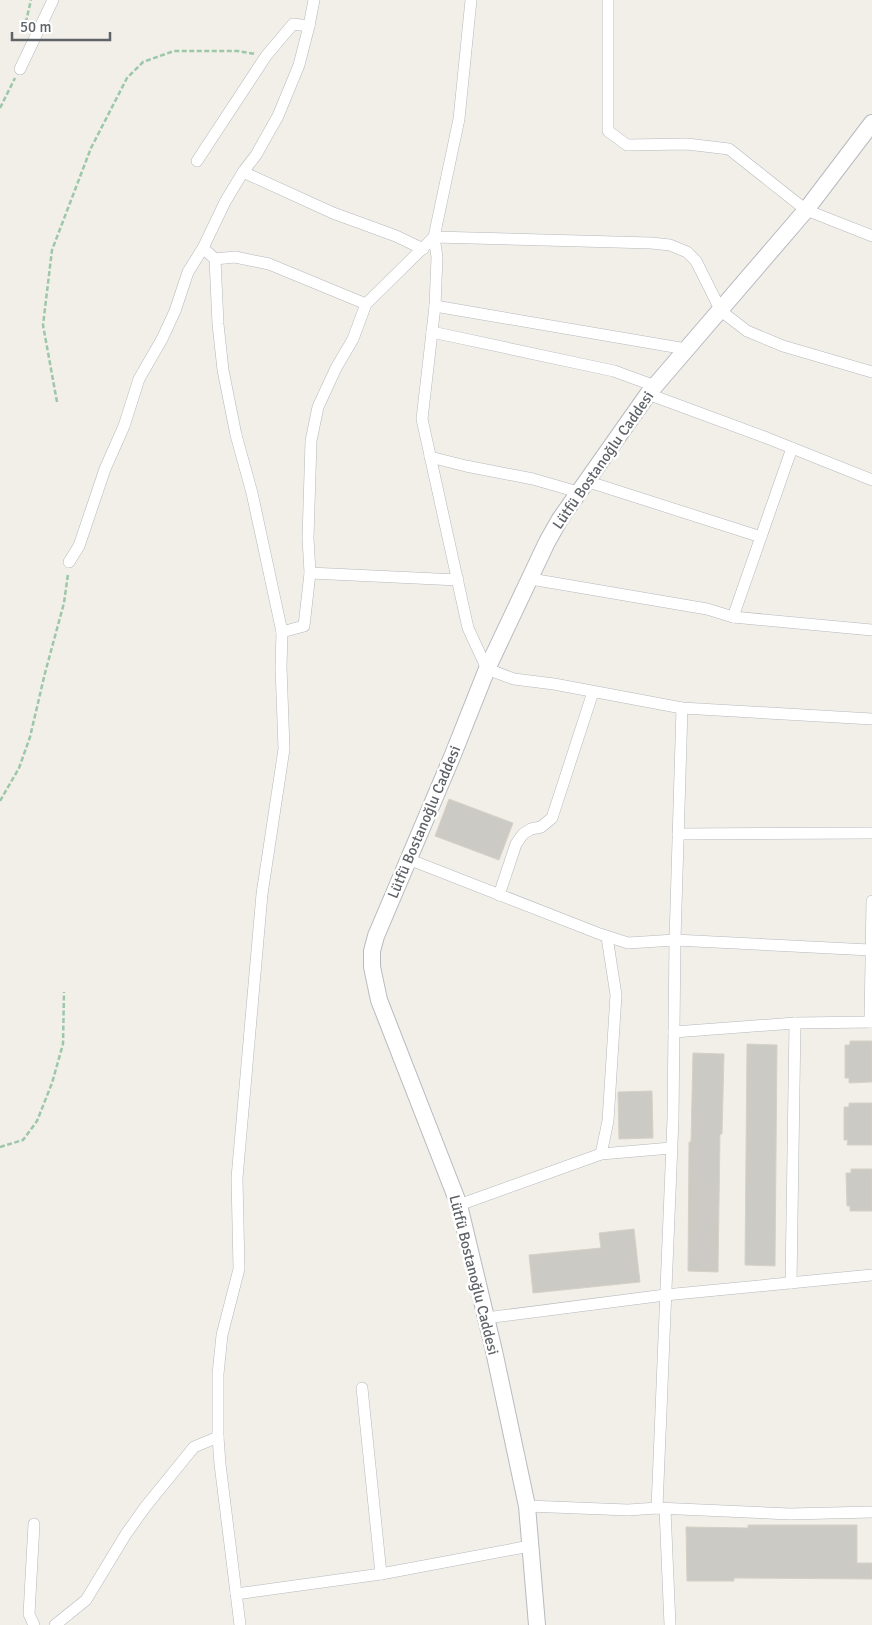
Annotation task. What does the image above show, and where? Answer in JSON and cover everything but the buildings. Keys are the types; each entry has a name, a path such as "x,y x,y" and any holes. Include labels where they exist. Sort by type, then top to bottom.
{"street":[{"path":"20,69 53,0"},
{"path":"69,562 79,546 105,469 124,426 139,379 162,339 175,311 188,272 203,248 225,202 256,155 278,116 299,66 314,0"},
{"path":"471,0 459,119 434,237 437,257 434,306 422,419 468,628 487,669 514,679 682,708 872,719"},
{"path":"608,0 608,131 627,145 686,144 729,149 806,210 872,236"},
{"path":"197,160 266,56 293,24 309,26"},
{"name":"Lütfü Bostanoğlu Caddesi","path":"537,1625 527,1506 459,1205 385,1015 374,981 372,951 376,936 487,669 547,542 560,519 652,390 806,210 872,123"},
{"path":"243,172 333,213 396,236 423,249"},
{"path":"282,632 304,626 310,573 308,538 310,441 318,407 336,368 353,339 366,304 434,237 650,242 670,245 687,252 696,261 721,310 747,331 783,346 872,372"},
{"path":"203,248 215,259 218,324 223,370 236,435 252,493 282,632 281,667 284,749 262,894 237,1178 239,1269 222,1335 218,1374 220,1464 240,1625"},
{"path":"215,259 235,257 269,264 366,304"},
{"path":"434,306 686,349"},
{"path":"432,332 614,371 652,390 872,480"},
{"path":"733,617 792,448"},
{"path":"430,457 533,479 582,486 761,537"},
{"path":"310,573 458,580"},
{"path":"531,579 708,609 733,617 872,630"},
{"path":"499,895 516,844 523,834 541,826 552,818 593,692"},
{"path":"670,1625 661,1508 666,1295 673,1119 675,940 682,708"},
{"path":"678,834 872,834"},
{"path":"408,859 608,937 628,943 675,940 870,950"},
{"path":"674,1032 795,1023 871,1022 870,950 872,900"},
{"path":"601,1154 608,1121 616,995 608,937"},
{"path":"791,1283 795,1023"},
{"path":"459,1205 601,1154 671,1148"},
{"path":"486,1318 666,1295 872,1275"},
{"path":"362,1388 381,1574"},
{"path":"55,1625 86,1600 126,1534 194,1447 218,1438"},
{"path":"527,1506 628,1510 661,1508 790,1514 872,1512"},
{"path":"34,1524 29,1614 34,1625"},
{"path":"236,1594 381,1574 530,1546"}],"path":[{"path":"57,402 43,325 52,250 91,148 127,78 143,62 174,51 238,51 266,56"},
{"path":"0,108 20,69"},
{"path":"0,801 19,768 30,737 64,603 69,562"},
{"path":"0,1147 23,1140 37,1121 52,1083 62,1044 64,992"}]}
